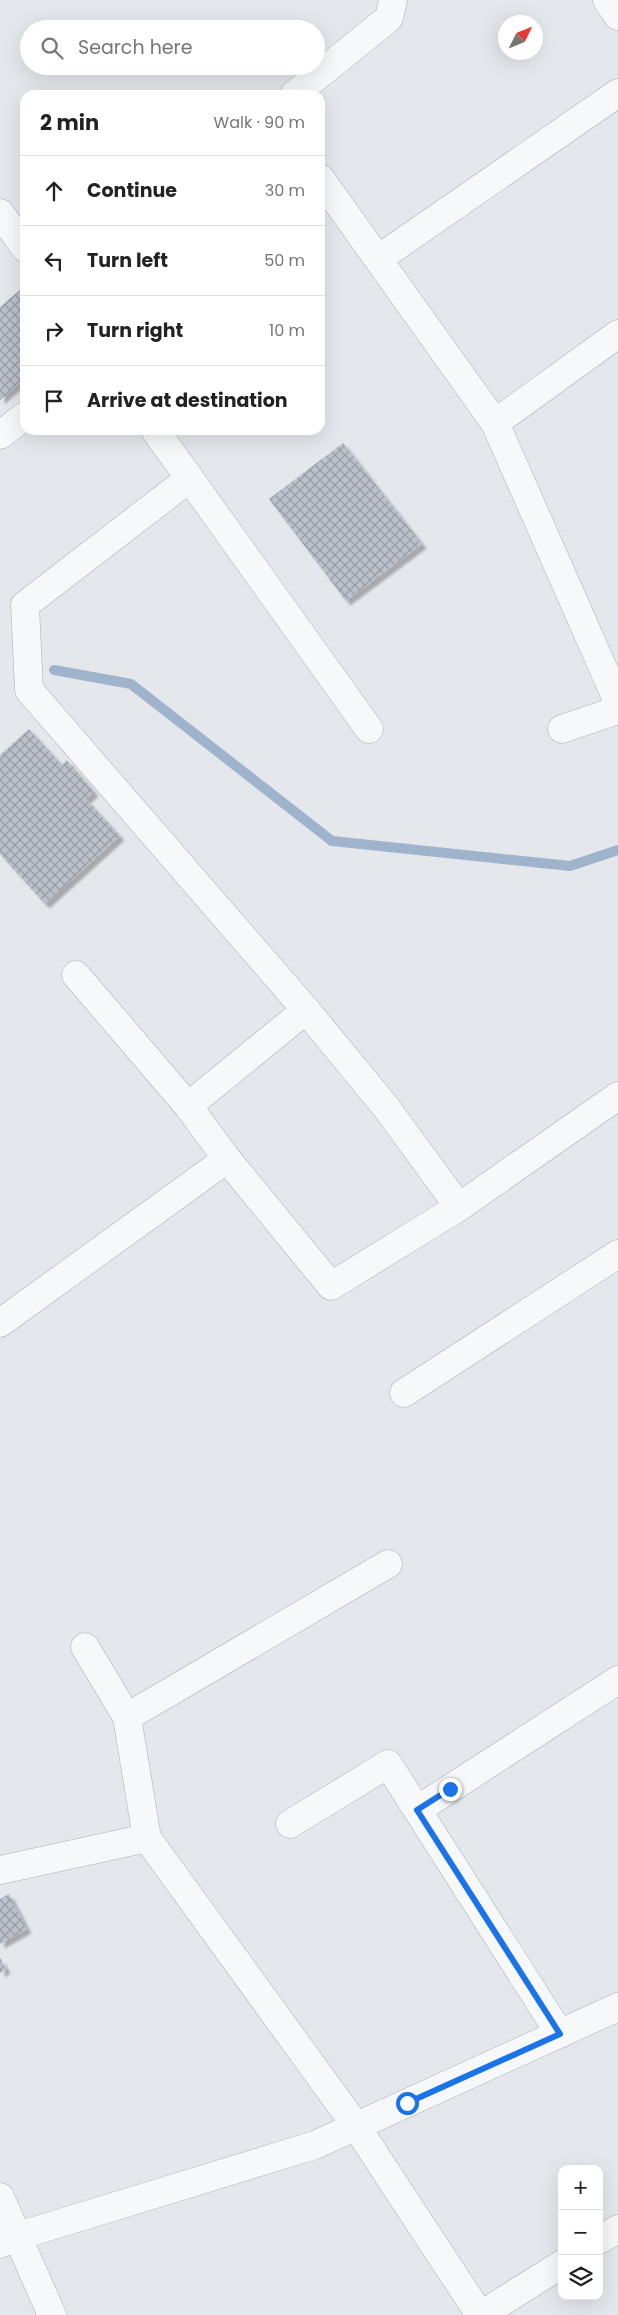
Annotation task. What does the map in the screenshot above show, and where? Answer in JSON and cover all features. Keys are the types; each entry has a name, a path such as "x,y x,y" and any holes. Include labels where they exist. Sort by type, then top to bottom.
{"street":[{"path":"325,70 389,18 393,0"},
{"path":"607,0 618,16"},
{"path":"300,90 319,75"},
{"path":"378,259 618,93"},
{"path":"325,185 496,423 618,702"},
{"path":"0,213 20,241"},
{"path":"496,423 614,346"},
{"path":"0,435 20,420"},
{"path":"159,435 369,729"},
{"path":"190,478 24,605 29,690 306,1010 385,1106 459,1207"},
{"path":"562,728 618,710"},
{"path":"76,975 188,1106 227,1159 331,1286 459,1207 618,1096"},
{"path":"188,1106 306,1010"},
{"path":"0,1323 227,1159"},
{"path":"404,1393 618,1254"},
{"path":"127,1717 388,1564"},
{"path":"85,1647 127,1717 148,1838 356,2126 480,2315 558,2266"},
{"path":"417,1810 618,1680"},
{"path":"290,1824 388,1764 560,2034"},
{"path":"0,1870 148,1838"},
{"path":"9,2240 315,2145 618,2008"},
{"path":"0,2197 9,2240 52,2315"},
{"path":"603,2238 618,2229"}],"building":[{"path":"20,290 20,382 0,400 0,307"},
{"path":"343,443 422,544 346,601 269,499"},
{"path":"29,729 62,765 67,760 94,792 86,799 120,836 45,904 0,854 0,755"},
{"path":"9,1894 27,1929 0,1944 0,1899"},
{"path":"0,1958 6,1969 0,1973"}],"waterway":[{"path":"54,670 131,684 332,841 570,866 618,850"}],"route":[{"path":"407,2103 560,2034 417,1810 450,1789"}]}
